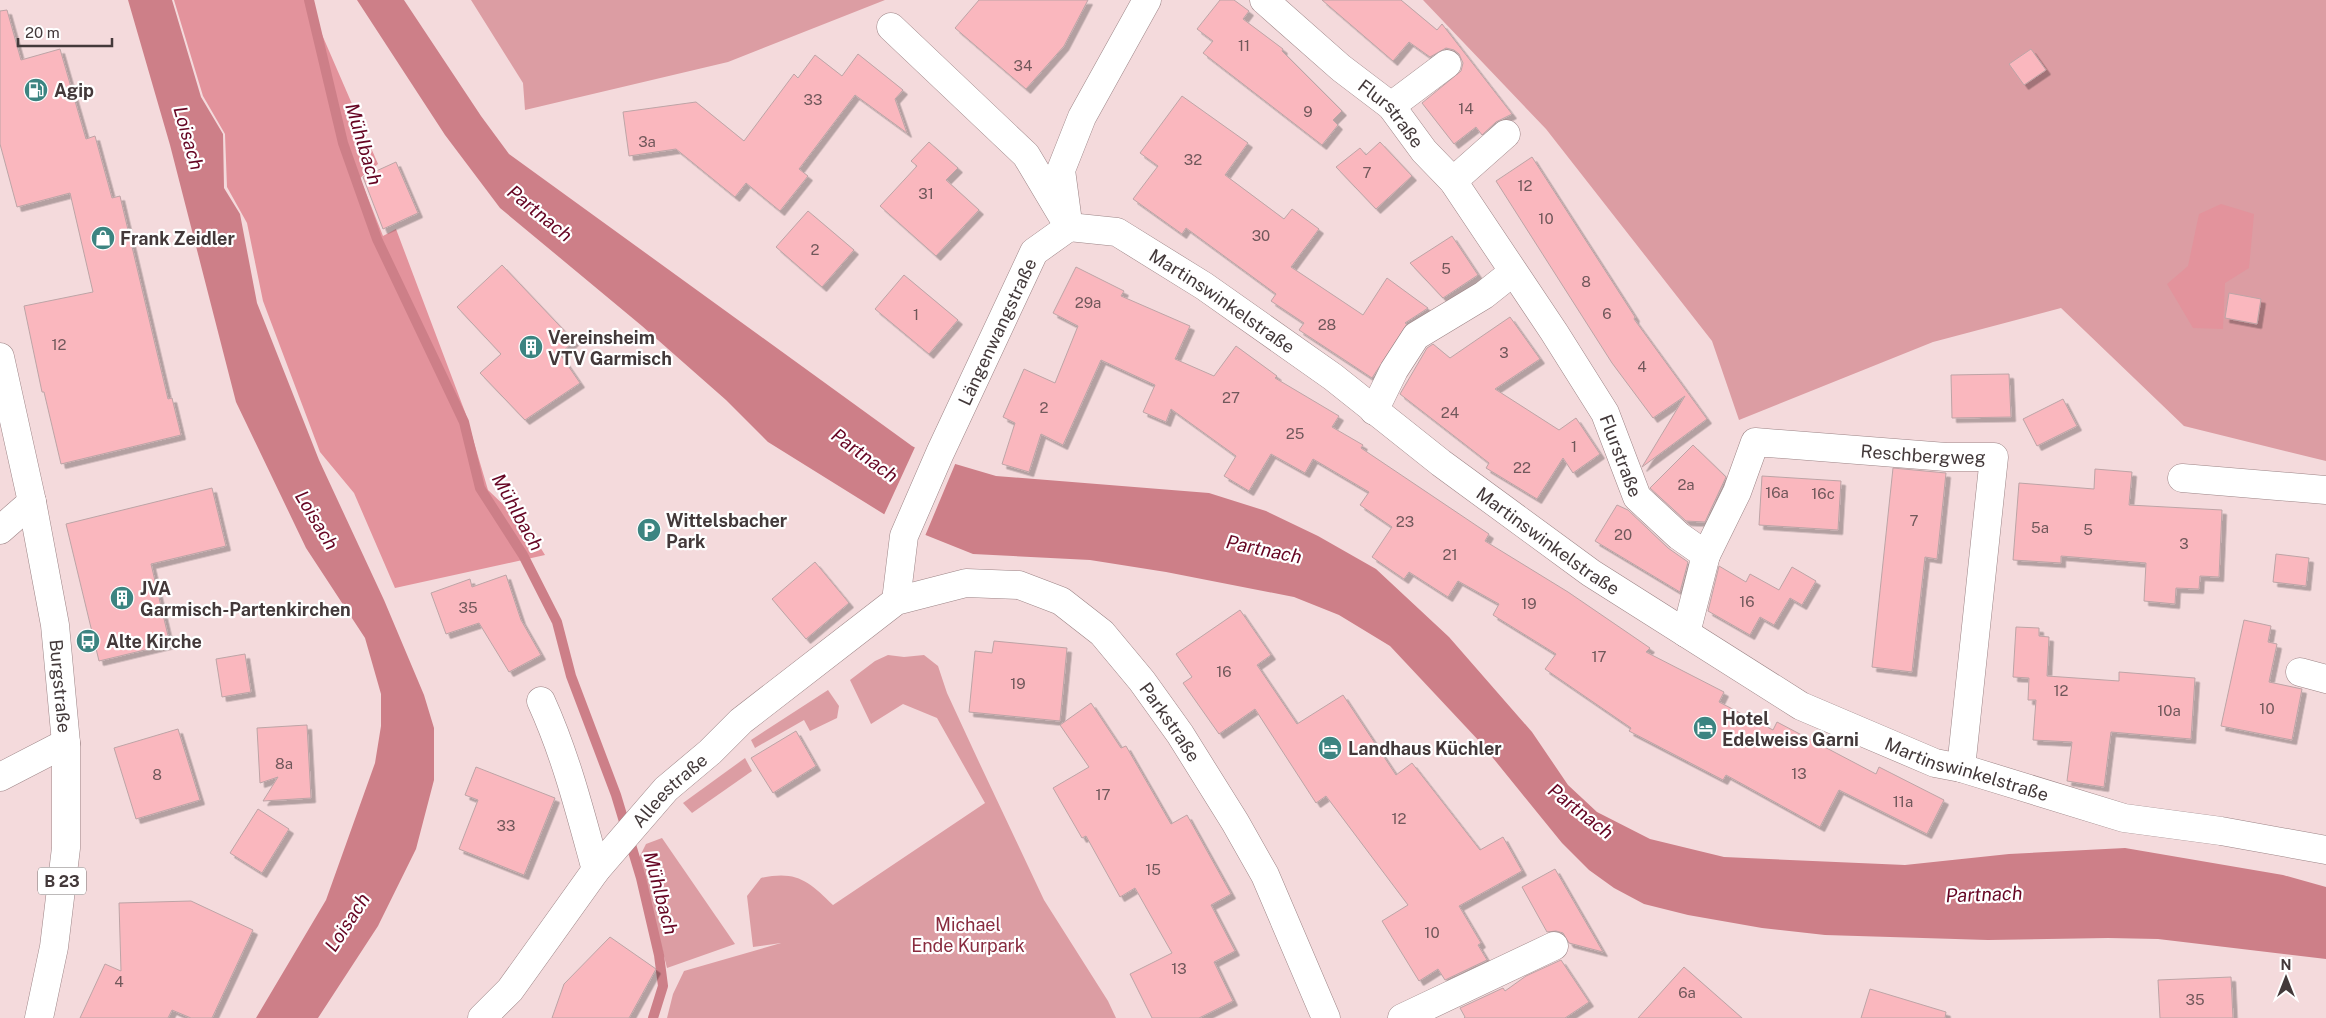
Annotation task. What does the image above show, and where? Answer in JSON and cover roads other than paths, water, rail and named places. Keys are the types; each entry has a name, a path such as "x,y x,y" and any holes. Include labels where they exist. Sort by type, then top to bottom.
{"street":[{"path":"1069,228 1061,170 1082,117 1146,0"},
{"name":"Flurstraße","path":"1264,0 1340,68 1390,106 1424,151 1453,181 1554,332 1605,413 1637,497 1679,536 1706,556"},
{"path":"891,27 1026,155 1069,228"},
{"path":"1390,106 1447,64"},
{"path":"1453,181 1506,134"},
{"name":"Martinswinkelstraße","path":"1069,228 1117,232 1204,286 1333,376 1441,463 1591,573 1801,706 1935,763 1961,768 2124,818 2222,831 2326,850"},
{"name":"Längenwangstraße","path":"896,602 904,536 940,453 1034,252 1069,228"},
{"path":"1374,410 1394,370 1416,336 1484,296 1513,272"},
{"name":"Burgstraße","path":"0,357 32,502 55,625 66,743 66,848 54,947 39,1018"},
{"name":"Reschbergweg","path":"1706,556 1737,492 1755,442 1946,457 1994,457 1961,768"},
{"path":"2182,478 2326,490"},
{"path":"0,530 32,502"},
{"path":"1686,633 1706,556"},
{"name":"Parkstraße","path":"896,602 966,583 1019,585 1061,601 1102,633 1142,681 1226,806 1265,874 1326,1018"},
{"name":"Alleestraße","path":"482,1018 510,990 596,870 666,789 710,752 741,721 896,602"},
{"path":"2300,672 2326,679"},
{"path":"541,701 554,730 572,781 596,870"},
{"path":"0,777 66,743"},
{"path":"1402,1018 1554,946"}],"water":[{"name":"Loisach","path":"128,0 172,0 201,97 223,134 224,188 240,214 257,303 319,460 384,600 424,695 434,728 434,780 416,849 378,926 318,1018 256,1018 326,900 375,763 381,726 381,694 365,638 306,548 236,402 170,145"},
{"name":"Partnach","path":"357,0 404,0 481,116 509,154 912,446 935,458 996,476 1209,493 1266,511 1318,536 1376,569 1449,637 1532,732 1568,785 1597,812 1650,839 1724,857 1905,865 2009,854 2125,848 2283,875 2326,887 2326,959 2158,939 1988,940 1825,935 1762,928 1688,915 1644,904 1614,888 1589,870 1562,843 1480,742 1390,646 1339,615 1294,597 1166,572 1090,560 973,554 903,526 768,442 726,400 642,326 500,208 445,135"}],"waterway":[{"name":"Mühlbach","path":"309,0 343,143 377,239 464,422 480,488 523,555 557,622 571,676 616,795 641,878 659,955 663,986 653,1018"}],"place":[{"name":"Agip","path":"36,90"},
{"name":"Frank Zeidler","path":"103,238"},
{"name":"Vereinsheim VTV Garmisch","path":"531,347"},
{"name":"Wittelsbacher Park","path":"649,530"},
{"name":"JVA Garmisch-Partenkirchen","path":"122,598"},
{"name":"Alte Kirche","path":"88,641"},
{"name":"Hotel Edelweiss Garni","path":"1705,728"},
{"name":"Landhaus Küchler","path":"1330,748"}],"park label":[{"name":"Michael Ende Kurpark","path":"968,934"}]}
